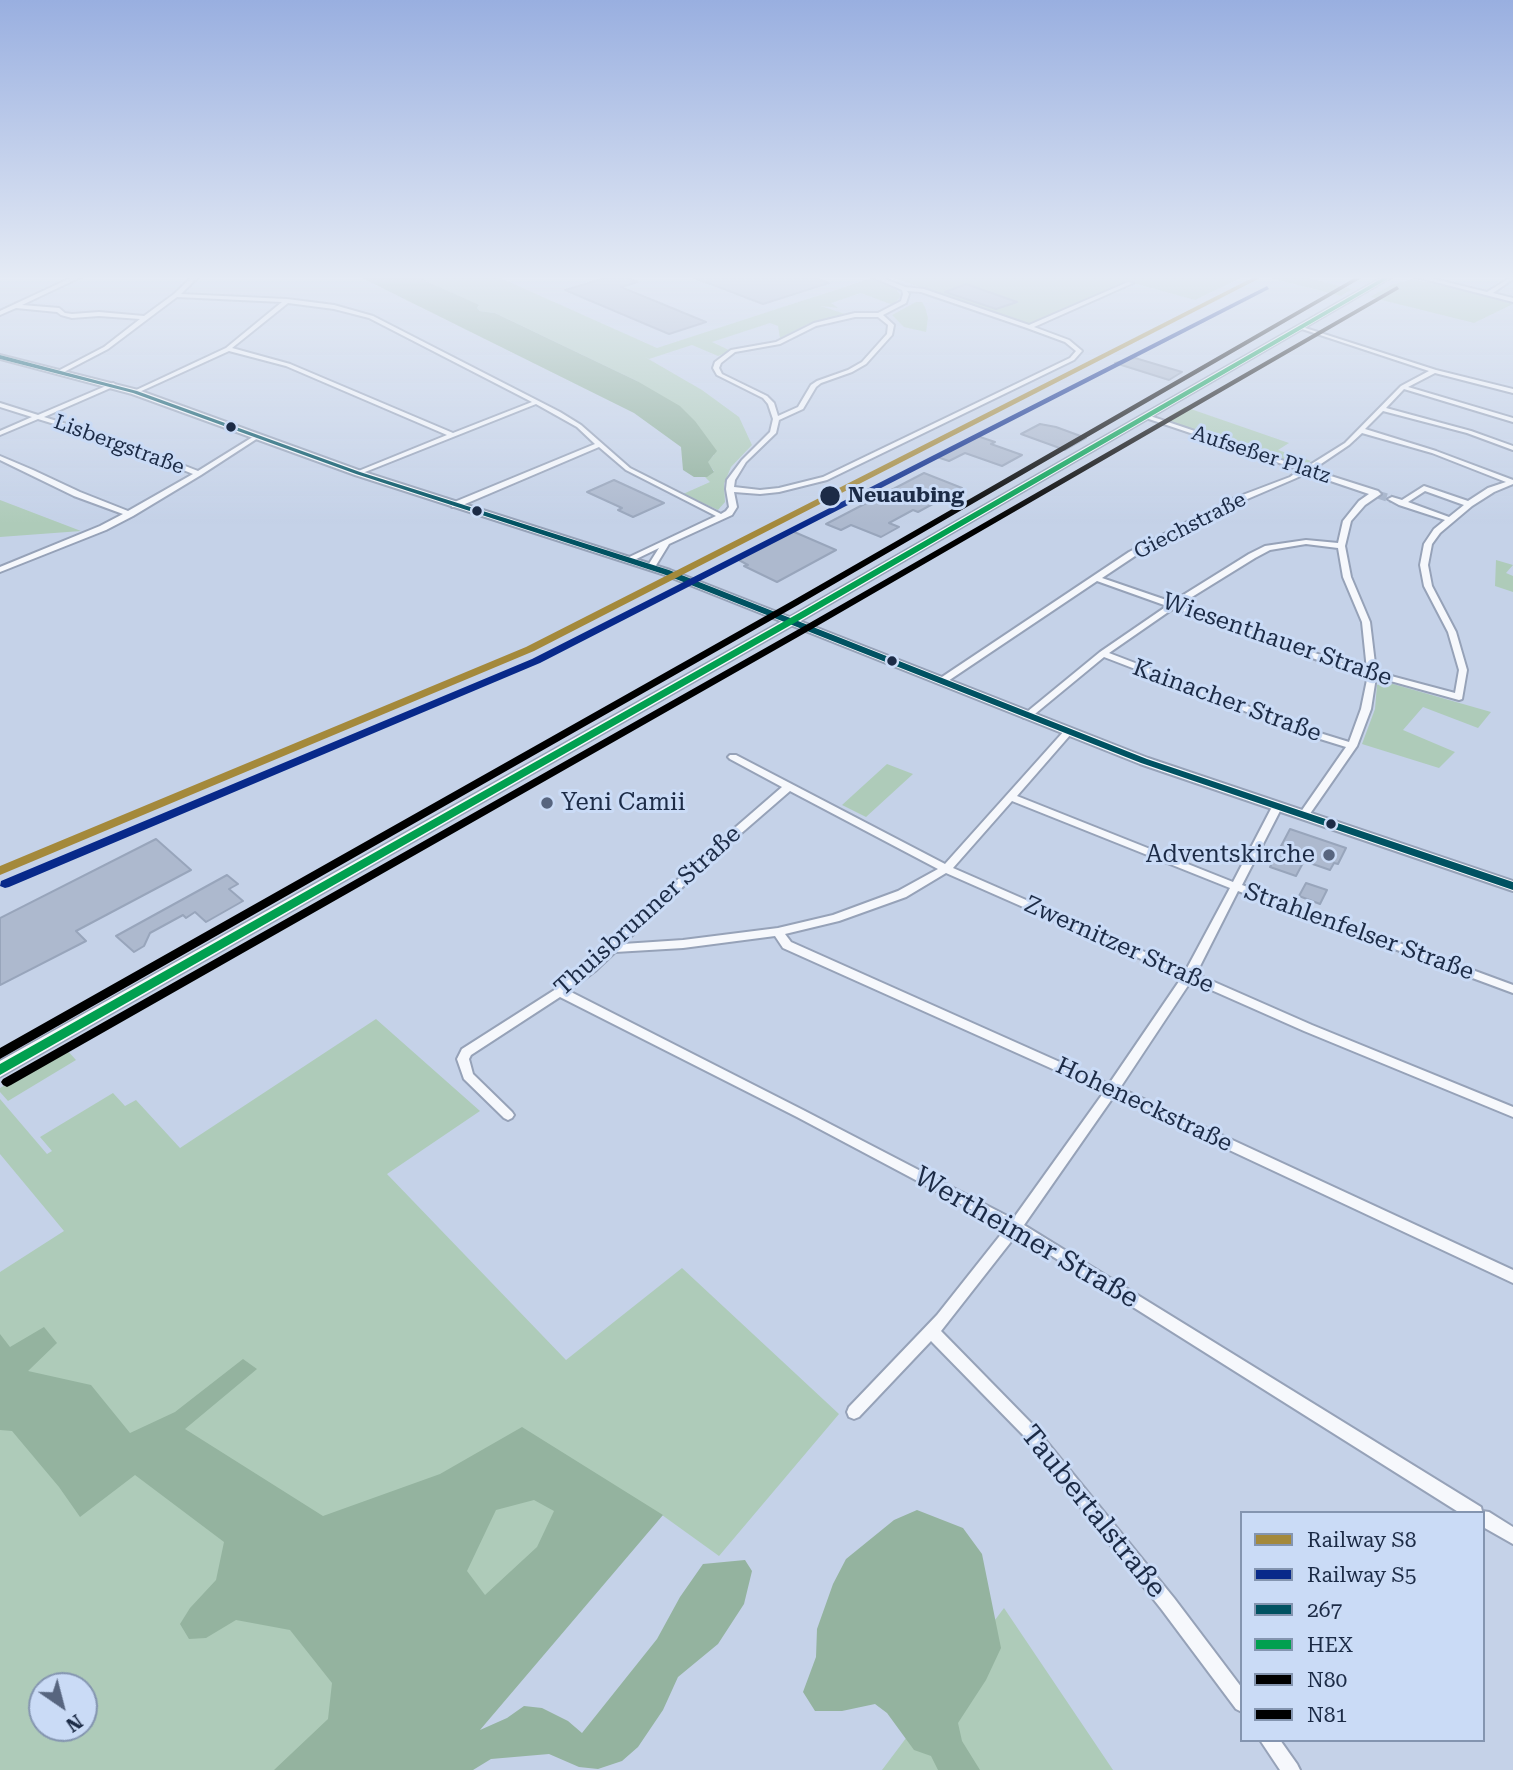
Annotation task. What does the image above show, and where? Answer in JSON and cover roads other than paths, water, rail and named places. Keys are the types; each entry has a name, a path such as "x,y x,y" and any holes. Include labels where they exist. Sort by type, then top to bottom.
{"main road":[{"path":"0,1070 1250,359"}],"street":[{"path":"6,359 135,392 358,473 651,567 793,620 1068,732 1303,816 1513,886"},
{"path":"60,372 86,359"},
{"path":"135,392 207,359"},
{"path":"264,359 288,365 452,435"},
{"path":"452,359 579,426 628,469 716,514"},
{"path":"627,560 733,510 730,489 732,480 744,461 773,433 776,419 771,403 765,397 719,375 716,369 721,359"},
{"path":"776,419 801,408 813,386 819,382 850,371 868,359"},
{"path":"730,489 779,490 825,479 1068,359"},
{"path":"1397,359 1513,391"},
{"name":"Giechstraße","path":"942,681 1132,554 1181,527 1307,470 1347,444 1404,387 1434,371"},
{"path":"0,433 113,385"},
{"path":"1404,387 1513,420"},
{"path":"358,473 537,402"},
{"name":"Lisbergstraße","path":"0,405 40,415 119,442 199,474"},
{"path":"1381,408 1460,429 1513,448"},
{"name":"Aufseßer Platz","path":"1148,417 1377,494 1362,503 1347,522 1341,547"},
{"path":"1360,430 1434,452 1513,482"},
{"path":"0,570 93,533 130,514 258,436"},
{"path":"454,505 598,445"},
{"path":"0,458 77,495 130,514"},
{"path":"1392,499 1449,519 1491,490 1513,482"},
{"path":"1402,503 1424,488 1469,504"},
{"path":"699,526 733,504"},
{"name":"Wiesenthauer Straße","path":"1096,578 1372,675 1459,697 1463,670 1452,632 1428,586 1424,565 1428,544 1449,519"},
{"path":"1027,716 1103,654 1172,606 1268,548 1306,542 1341,547 1347,577 1366,622 1372,675 1366,709 1352,746 1303,816"},
{"path":"651,567 665,544"},
{"name":"Kainacher Straße","path":"1103,654 1307,732 1352,746"},
{"path":"614,948 683,944 778,932 835,918 902,894 946,869 1068,732"},
{"name":"Zwernitzer Straße","path":"733,757 946,869 1307,1028 1513,1112"},
{"name":"Thuisbrunner Straße","path":"508,1115 468,1076 463,1059 466,1052 560,992 614,948 711,854 788,787"},
{"name":"Strahlenfelser Straße","path":"1011,797 1237,887 1513,989"},
{"path":"854,1412 932,1332 1015,1227 1112,1090 1189,975 1277,807"},
{"name":"Hoheneckstraße","path":"778,932 788,946 1112,1090 1513,1277"},
{"name":"Wertheimer Straße","path":"560,992 813,1120 1015,1227 1472,1511"},
{"name":"Taubertalstraße","path":"932,1332 1029,1431 1168,1604 1240,1700"},
{"path":"1485,1519 1513,1536"},
{"path":"1271,1742 1292,1770"}],"tunnel":[{"path":"1379,495 1392,499"}],"rail line":[{"name":"S8","path":"0,871 530,649 1099,359"},
{"name":"S5","path":"5,884 536,661 1129,359"}],"place":[{"name":"Neuaubing","path":"830,496"},
{"name":"Yeni Camii","path":"547,803"},
{"name":"Adventskirche","path":"1329,855"}]}
